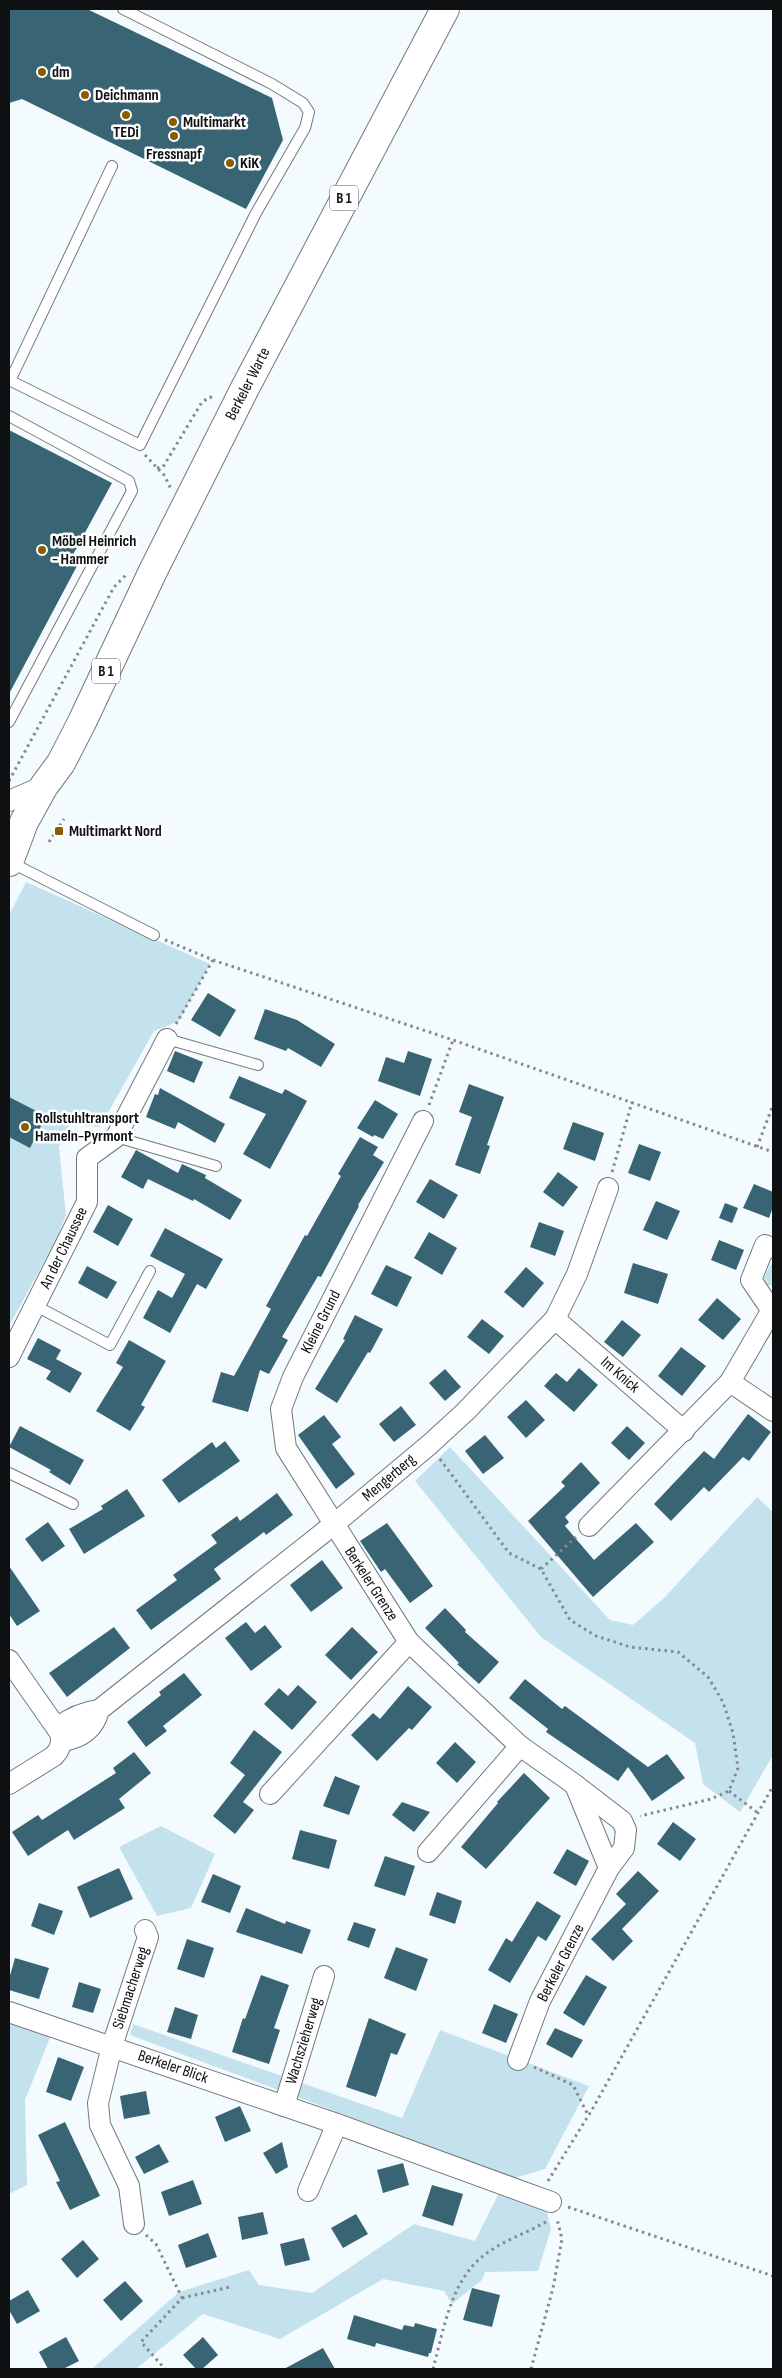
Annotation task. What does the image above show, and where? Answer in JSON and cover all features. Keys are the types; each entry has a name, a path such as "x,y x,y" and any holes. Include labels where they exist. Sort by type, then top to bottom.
{"main road":[{"name":"Berkeler Warte","path":"10,853 24,822 44,786 60,763 245,388 444,9"},
{"name":"Berkeler Warte","path":"10,853 35,834 55,795 60,763"}],"street":[{"path":"9,801 44,786"},
{"name":"An der Chaussee","path":"9,1357 87,1202 86,1158 116,1137 168,1039"},
{"name":"Kleine Grund","path":"333,1525 286,1448 280,1409 293,1377 424,1121"},
{"name":"Mengerberg","path":"60,1734 75,1738 96,1724 99,1710 333,1525 429,1445 555,1320 577,1274 608,1188"},
{"path":"589,1526 730,1382 773,1310 751,1280 765,1245 773,1248"},
{"name":"Im Knick","path":"555,1320 684,1431"},
{"path":"730,1382 773,1412"},
{"name":"Berkeler Grenze","path":"333,1525 409,1642 520,1746 622,1821 626,1830 624,1848 609,1868 540,2001 518,2060"},
{"path":"270,1794 409,1642"},
{"path":"9,1660 60,1734 59,1751 54,1756 9,1784"},
{"path":"428,1852 520,1746"},
{"path":"574,1784 609,1868"},
{"name":"Siebmacherweg","path":"134,2224 129,2186 100,2125 98,2103 112,2046 148,1937 145,1930"},
{"name":"Wachszieherweg","path":"284,2106 324,1976"},
{"name":"Berkeler Blick","path":"9,2012 337,2124 548,2205"},
{"path":"308,2191 337,2124"}],"lane":[{"path":"112,166 9,380 140,445 256,213 305,128 309,112 303,103 272,84 123,9"},
{"path":"9,416 129,481 132,491 9,722"},
{"path":"10,853 154,935"},
{"path":"168,1039 258,1065"},
{"path":"116,1137 216,1166"},
{"path":"36,1306 110,1345 150,1271"},
{"path":"9,1473 74,1504"}],"path":[{"path":"157,468 163,467 202,402 210,397 217,400"},
{"path":"140,445 145,456 164,475 171,490"},
{"path":"49,842 64,819"},
{"path":"154,935 213,960 453,1040 773,1152"},
{"path":"168,1039 213,960"},
{"path":"424,1121 453,1040"},
{"path":"608,1188 632,1102"},
{"path":"757,1147 773,1105"},
{"path":"429,1445 509,1552 542,1569 570,1620 596,1636 630,1647 678,1652 708,1677 723,1702 733,1733 738,1768 729,1791 711,1799 622,1821"},
{"path":"542,1569 589,1526"},
{"path":"433,2369 446,2318 465,2273 488,2252 534,2230 548,2205 589,2115 773,1786"},
{"path":"729,1791 758,1813"},
{"path":"518,2060 573,2085 589,2115"},
{"path":"548,2205 773,2276"},
{"path":"531,2369 553,2288 562,2239 548,2205"},
{"path":"134,2224 156,2244 182,2298"},
{"path":"165,2369 141,2342 182,2298 230,2286"}],"shaded area":[{"path":"26,882 210,964 179,1021 154,1031 100,1127 70,1124 59,1147 66,1215 56,1240 9,1326 9,915"},
{"path":"773,1264 773,1285 766,1286 764,1278 770,1265"},
{"path":"450,1447 610,1620 633,1625 665,1597 757,1497 773,1512 773,1755 740,1812 703,1784 695,1743 541,1637 415,1481"},
{"path":"161,1826 215,1854 191,1908 157,1916 119,1847"},
{"path":"9,2023 51,2035 25,2100 27,2185 9,2194"},
{"path":"133,2024 402,2118 440,2030 589,2086 545,2169 515,2178 130,2035"},
{"path":"502,2187 546,2208 551,2229 538,2271 485,2272 482,2280 452,2304 444,2291 383,2279 280,2339 203,2314 136,2369 92,2369 179,2292 249,2270 259,2285 312,2293 414,2224 475,2241"}],"building":[{"name":"Multimarkt","path":"9,9 87,9 272,98 283,140 246,209 22,99 9,103"},
{"name":"Möbel Heinrich - Hammer","path":"9,430 112,483 69,562 77,566 9,694"},
{"path":"208,993 236,1010 220,1037 191,1020"},
{"path":"265,1009 297,1020 335,1044 321,1067 288,1048 286,1051 254,1039"},
{"path":"175,1051 203,1062 194,1083 167,1071"},
{"path":"408,1051 432,1059 420,1096 378,1081 386,1057 404,1063"},
{"path":"239,1076 282,1094 285,1089 307,1101 270,1169 243,1154 266,1114 229,1098"},
{"path":"469,1084 504,1097 487,1145 490,1146 480,1174 455,1165 472,1117 459,1112"},
{"path":"160,1088 225,1124 215,1143 178,1122 175,1129 146,1117 155,1094 158,1095"},
{"name":"Rollstuhltransport Hameln-Pyrmont","path":"9,1097 46,1116 30,1148 9,1137"},
{"path":"375,1100 398,1114 383,1139 374,1135 373,1137 357,1128"},
{"path":"573,1122 604,1133 595,1161 563,1149"},
{"path":"360,1137 378,1147 373,1155 384,1162 358,1205 321,1277 318,1276 282,1337 288,1340 269,1374 260,1370 248,1412 212,1402 221,1372 234,1376 271,1309 266,1306 305,1235 307,1236 341,1176 338,1174"},
{"path":"639,1144 661,1152 650,1181 628,1173"},
{"path":"136,1150 178,1173 182,1164 206,1175 205,1178 242,1200 230,1220 194,1199 193,1201 148,1179 143,1189 121,1177"},
{"path":"558,1172 578,1187 563,1207 543,1192"},
{"path":"430,1179 458,1195 444,1219 416,1202"},
{"path":"754,1184 773,1192 773,1207 769,1218 743,1208"},
{"path":"656,1201 680,1211 667,1240 643,1230"},
{"path":"725,1203 738,1208 732,1223 719,1218"},
{"path":"108,1205 133,1219 118,1246 93,1232"},
{"path":"539,1222 564,1231 555,1256 530,1247"},
{"path":"165,1228 223,1259 206,1289 197,1284 170,1333 143,1318 158,1290 172,1298 185,1274 150,1256"},
{"path":"429,1232 457,1248 442,1275 414,1258"},
{"path":"719,1240 744,1250 736,1270 711,1260"},
{"path":"633,1263 668,1274 658,1304 624,1293"},
{"path":"386,1265 412,1277 397,1307 371,1294"},
{"path":"87,1266 117,1282 107,1299 78,1283"},
{"path":"526,1267 544,1283 523,1308 504,1292"},
{"path":"717,1298 741,1319 723,1340 698,1320"},
{"path":"355,1315 383,1329 370,1353 368,1352 337,1403 315,1389 345,1340 343,1339"},
{"path":"482,1319 504,1336 489,1354 467,1337"},
{"path":"622,1320 641,1335 623,1357 604,1342"},
{"path":"38,1338 61,1350 56,1359 82,1373 70,1393 46,1379 51,1371 27,1359"},
{"path":"129,1340 166,1361 141,1405 145,1407 130,1431 96,1411 123,1367 116,1363"},
{"path":"681,1347 706,1366 682,1396 658,1376"},
{"path":"579,1368 598,1385 574,1412 544,1386 556,1373 567,1382"},
{"path":"445,1369 461,1387 445,1401 429,1383"},
{"path":"526,1400 545,1420 526,1438 507,1417"},
{"path":"401,1406 416,1425 394,1442 379,1424"},
{"path":"748,1414 771,1432 749,1461 743,1457 709,1492 704,1487 671,1521 654,1504 704,1451 714,1459"},
{"path":"324,1415 341,1437 332,1444 355,1474 336,1489 298,1435"},
{"path":"20,1426 84,1460 70,1485 49,1472 51,1470 9,1447"},
{"path":"627,1426 645,1443 629,1460 611,1443"},
{"path":"485,1435 504,1458 483,1474 465,1451"},
{"path":"225,1441 240,1461 179,1503 162,1480 212,1442 216,1448"},
{"path":"581,1462 600,1483 565,1517 569,1522 565,1526 594,1560 636,1523 654,1542 593,1597 528,1521 565,1486 561,1482"},
{"path":"127,1489 145,1516 84,1554 69,1529 103,1509 101,1506"},
{"path":"277,1493 293,1515 266,1535 264,1532 214,1569 221,1579 151,1630 136,1610 177,1580 173,1575 217,1543 211,1535 237,1516 240,1521"},
{"path":"48,1522 65,1546 42,1562 25,1539"},
{"path":"387,1523 433,1586 410,1603 385,1569 381,1572 360,1541"},
{"path":"322,1560 343,1588 311,1612 290,1585"},
{"path":"9,1566 40,1611 17,1626 9,1614"},
{"path":"445,1608 466,1630 465,1632 499,1662 479,1684 457,1664 459,1663 425,1628"},
{"path":"246,1622 255,1633 265,1625 282,1647 251,1671 225,1638"},
{"path":"114,1627 130,1648 67,1697 49,1673"},
{"path":"352,1627 378,1652 351,1680 325,1655"},
{"path":"184,1673 202,1695 163,1726 167,1731 146,1747 127,1722 161,1695 159,1692"},
{"path":"525,1679 562,1709 565,1706 648,1767 667,1754 685,1778 652,1801 628,1767 618,1781 546,1732 548,1729 509,1698"},
{"path":"298,1685 317,1702 292,1730 264,1704 279,1688 288,1696"},
{"path":"408,1686 432,1707 412,1730 409,1728 377,1761 351,1735 373,1713 380,1719"},
{"path":"254,1730 282,1752 243,1802 254,1810 235,1834 213,1816 245,1775 230,1763"},
{"path":"455,1742 476,1762 457,1783 436,1763"},
{"path":"134,1752 151,1773 119,1799 125,1808 74,1840 68,1830 28,1856 12,1832 38,1815 42,1820 116,1773 113,1768"},
{"path":"524,1773 550,1798 486,1869 461,1847 497,1802"},
{"path":"335,1776 360,1786 349,1815 323,1806"},
{"path":"402,1802 430,1812 414,1832 392,1815"},
{"path":"673,1822 696,1839 680,1861 657,1844"},
{"path":"300,1830 337,1840 329,1869 292,1859"},
{"path":"567,1849 589,1861 576,1886 553,1873"},
{"path":"385,1856 415,1866 405,1896 374,1886"},
{"path":"119,1868 133,1899 90,1918 77,1887"},
{"path":"638,1871 659,1891 622,1929 633,1941 613,1961 591,1939 626,1904 616,1894"},
{"path":"213,1874 241,1886 230,1913 201,1902"},
{"path":"437,1892 462,1901 455,1924 429,1915"},
{"path":"537,1901 561,1916 546,1941 538,1936 510,1983 488,1970 506,1938 512,1942"},
{"path":"39,1903 63,1911 54,1935 31,1926"},
{"path":"246,1908 285,1924 286,1921 311,1930 302,1954 236,1932"},
{"path":"354,1922 376,1929 369,1948 347,1940"},
{"path":"187,1939 214,1948 204,1978 177,1969"},
{"path":"396,1947 428,1959 416,1991 384,1978"},
{"path":"15,1958 49,1968 39,1999 9,1990 9,1979"},
{"path":"261,1975 289,1985 274,2028 280,2030 269,2064 232,2052 243,2018 245,2019"},
{"path":"586,1975 607,1987 584,2026 563,2013"},
{"path":"79,1982 101,1989 93,2013 72,2007"},
{"path":"494,2004 518,2014 506,2043 482,2033"},
{"path":"175,2007 198,2015 191,2039 167,2032"},
{"path":"369,2018 406,2034 397,2055 391,2053 376,2097 346,2087"},
{"path":"555,2028 583,2040 572,2058 546,2044"},
{"path":"58,2057 84,2067 71,2101 46,2092"},
{"path":"146,2091 150,2114 124,2119 120,2096"},
{"path":"240,2106 251,2131 225,2142 215,2117"},
{"path":"65,2122 100,2196 70,2210 56,2182 60,2181 38,2135"},
{"path":"282,2142 288,2167 276,2174 263,2153"},
{"path":"159,2144 169,2162 144,2174 135,2157"},
{"path":"403,2163 409,2185 383,2193 377,2170"},
{"path":"193,2180 202,2204 169,2216 161,2192"},
{"path":"432,2185 463,2194 453,2226 422,2216"},
{"path":"263,2212 268,2234 242,2240 238,2217"},
{"path":"356,2214 368,2234 343,2248 331,2228"},
{"path":"208,2233 217,2257 186,2268 178,2245"},
{"path":"304,2238 310,2260 285,2266 280,2244"},
{"path":"83,2240 99,2259 77,2278 61,2259"},
{"path":"125,2281 143,2301 121,2321 103,2300"},
{"path":"472,2288 500,2295 492,2327 463,2320"},
{"path":"28,2290 40,2311 17,2324 9,2310 9,2301"},
{"path":"354,2315 402,2330 404,2325 414,2327 415,2323 437,2329 431,2353 429,2353 428,2357 376,2343 375,2347 347,2339"},
{"path":"66,2337 79,2361 63,2369 48,2369 39,2352"},
{"path":"203,2337 218,2355 202,2369 196,2369 183,2355"},
{"path":"323,2348 335,2369 284,2369"}],"place":[{"name":"dm","path":"42,72"},
{"name":"Deichmann","path":"85,95"},
{"name":"TEDi","path":"126,115"},
{"name":"Multimarkt","path":"173,122"},
{"name":"Fressnapf","path":"174,136"},
{"name":"KiK","path":"230,163"},
{"name":"Möbel Heinrich - Hammer","path":"42,550"},
{"name":"Multimarkt Nord","path":"59,831"},
{"name":"Rollstuhltransport Hameln-Pyrmont","path":"25,1127"}]}
